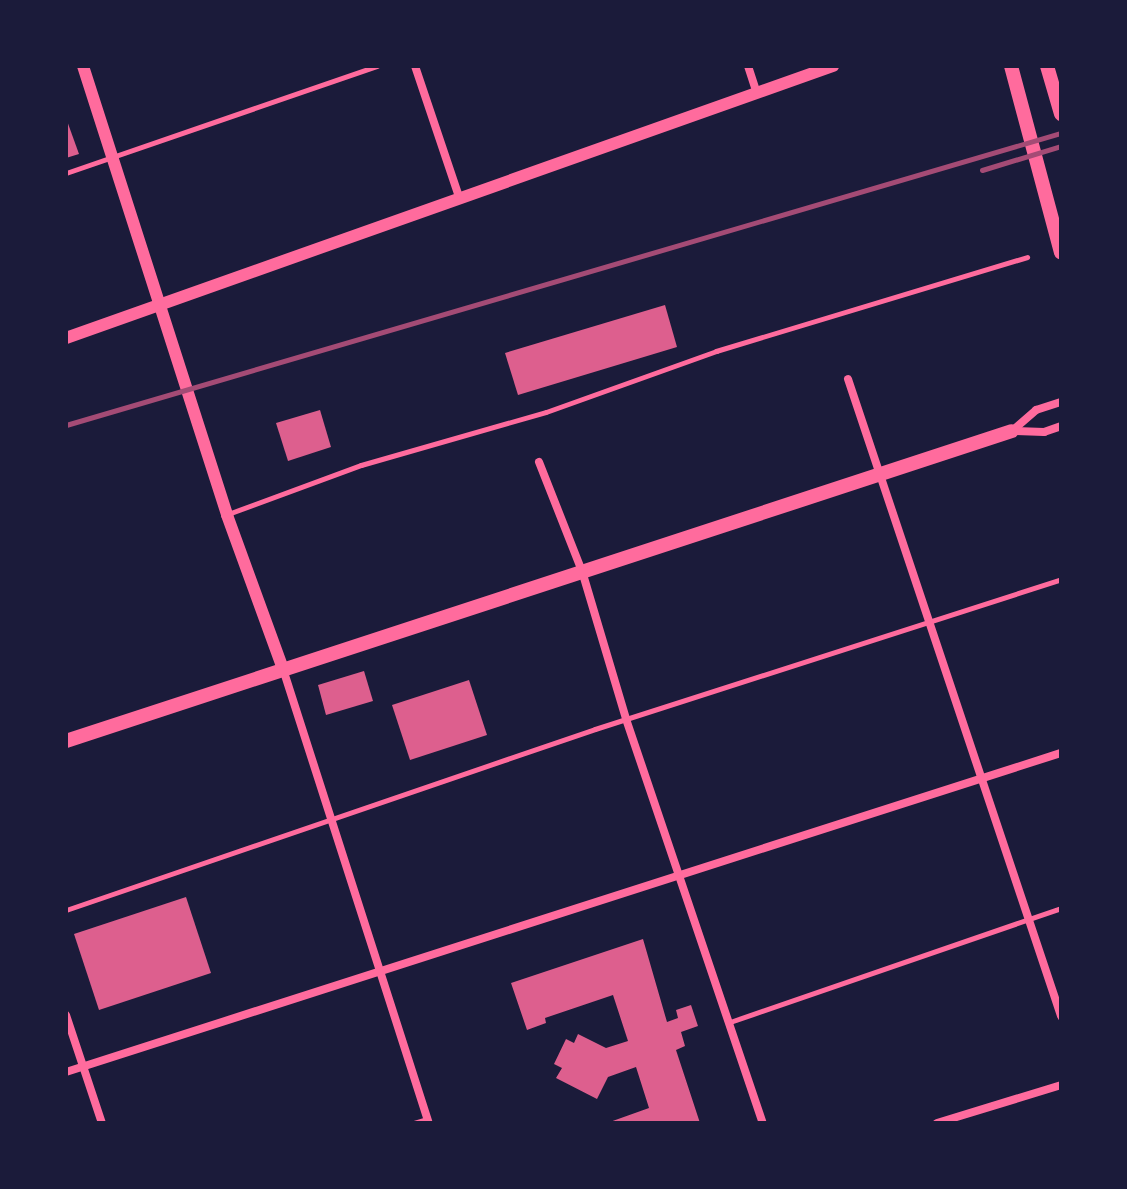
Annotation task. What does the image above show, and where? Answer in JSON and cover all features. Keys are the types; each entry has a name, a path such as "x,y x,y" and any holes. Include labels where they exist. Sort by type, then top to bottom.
{"main road":[{"path":"1011,66 1061,252"},
{"path":"1047,66 1061,114"},
{"path":"66,741 1012,431"}],"street":[{"path":"83,66 227,515 283,669 428,1121"},
{"path":"415,66 460,200"},
{"path":"748,66 757,94"},
{"path":"66,338 833,66"},
{"path":"848,379 932,620 1061,1016"},
{"path":"1012,431 1036,410 1061,402"},
{"path":"1012,431 1044,432 1061,426"},
{"path":"539,462 582,571 626,719 763,1123"},
{"path":"66,1072 380,968 680,872 985,780 1061,753"},
{"path":"66,1015 102,1123"},
{"path":"937,1123 1061,1085"}],"lane":[{"path":"66,173 377,66"},
{"path":"227,515 361,465 546,412 716,351 1027,257"},
{"path":"66,910 626,719 1061,579"},
{"path":"730,1022 1061,908"},
{"path":"414,1123 428,1121"}],"building":[{"path":"66,118 79,154 66,158"},
{"path":"665,305 677,347 518,395 505,353"},
{"path":"320,410 331,447 288,461 276,423"},
{"path":"364,671 373,701 326,715 318,685"},
{"path":"469,680 487,735 410,760 392,705"},
{"path":"186,897 211,973 99,1010 74,934"},
{"path":"643,939 667,1022 678,1018 676,1010 691,1005 698,1026 681,1032 685,1046 676,1050 700,1123 607,1123 649,1108 636,1067 608,1077 597,1099 556,1078 562,1068 554,1064 566,1039 574,1043 578,1034 606,1048 628,1041 613,995 545,1018 546,1023 527,1030 511,983"}],"railway":[{"path":"66,425 1061,133"},
{"path":"982,170 1061,146"}]}
